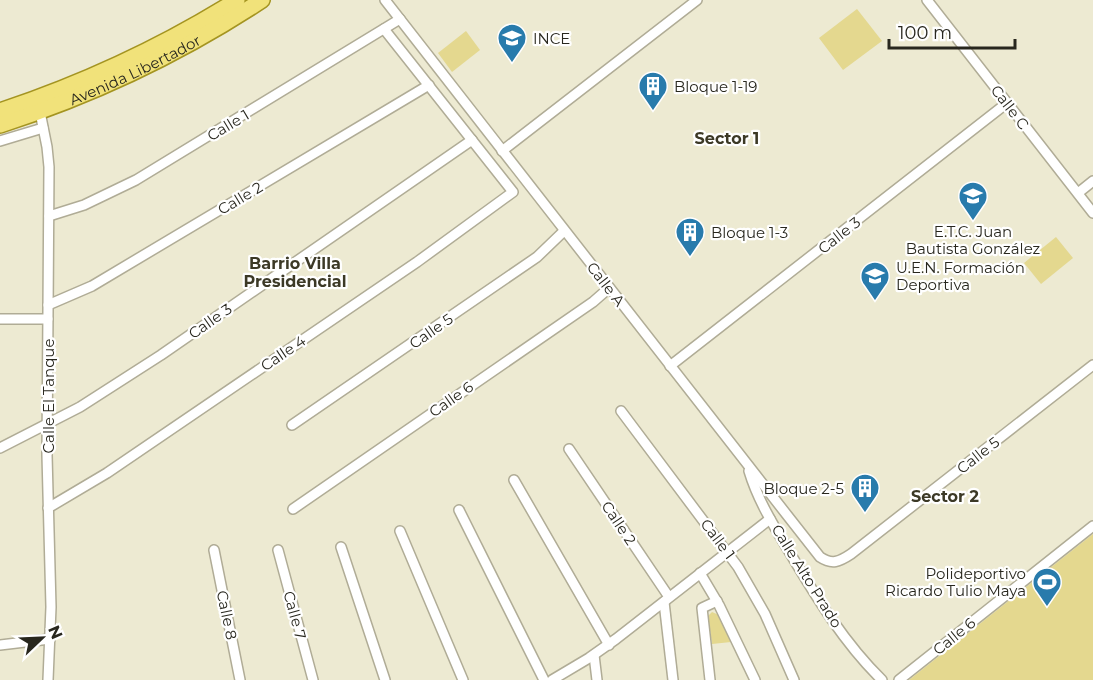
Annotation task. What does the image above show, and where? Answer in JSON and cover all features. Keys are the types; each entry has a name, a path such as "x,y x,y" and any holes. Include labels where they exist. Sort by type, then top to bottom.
{"main road":[{"name":"Avenida Libertador","path":"0,111 107,70 177,35 237,0"},
{"name":"Avenida Libertador","path":"0,126 41,120 203,37 262,0"}],"street":[{"name":"Calle A","path":"385,0 820,557 831,562"},
{"path":"680,0 686,8"},
{"path":"384,29 494,168 505,155 697,0"},
{"name":"Calle C","path":"927,0 1093,213"},
{"name":"Calle 1","path":"48,216 84,205 136,180 400,19"},
{"name":"Calle 2","path":"48,305 92,286 429,86"},
{"name":"Calle 3","path":"670,366 1007,103"},
{"path":"455,119 469,109"},
{"name":"Avenida Libertador","path":"0,141 41,120"},
{"name":"Calle El Tanque","path":"41,120 48,157 47,424 51,607 48,680"},
{"name":"Calle 3","path":"0,448 80,407 161,355 472,140"},
{"name":"Calle 4","path":"48,508 107,473 417,262 513,192 494,168"},
{"path":"1078,193 1093,181"},
{"name":"Calle 5","path":"292,425 537,257 564,231"},
{"name":"Calle 6","path":"293,510 593,302 609,288"},
{"path":"0,319 48,319"},
{"name":"Calle 5","path":"831,562 837,562 851,554 1092,370"},
{"name":"Calle 1","path":"621,411 738,567 765,614 794,680"},
{"name":"Calle 2","path":"569,449 666,600 673,680"},
{"name":"Calle Alto Prado","path":"746,463 754,488 771,519 828,612 861,658 882,680"},
{"path":"514,480 609,645"},
{"path":"459,510 544,680"},
{"path":"552,680 609,645 771,519"},
{"name":"Calle 6","path":"899,680 1093,526"},
{"path":"400,531 463,680"},
{"path":"341,547 385,680"},
{"name":"Calle 8","path":"214,550 240,680"},
{"name":"Calle 7","path":"278,550 313,680"},
{"path":"700,573 717,602 755,680"},
{"path":"710,680 702,608 717,602"},
{"path":"0,645 50,639"},
{"path":"594,655 597,680"}],"shaded area":[{"path":"857,9 882,41 843,70 819,38"},
{"path":"466,31 480,50 452,72 438,53"},
{"path":"1056,237 1073,258 1041,284 1024,263"},
{"name":"Polideportivo Ricardo Tulio Maya","path":"1093,534 1093,680 909,680"},
{"path":"712,612 719,615 731,642 712,644 708,616"}],"place":[{"name":"INCE","path":"512,64"},
{"name":"Bloque 1-19","path":"653,112"},
{"name":"E.T.C. Juan Bautista González","path":"973,222"},
{"name":"Bloque 1-3","path":"690,258"},
{"name":"U.E.N. Formación Deportiva","path":"875,302"},
{"name":"Bloque 2-5","path":"865,514"},
{"name":"Polideportivo Ricardo Tulio Maya","path":"1047,608"}],"district":[{"name":"Sector 1","path":"727,138"},
{"name":"Barrio Villa Presidencial","path":"295,272"},
{"name":"Sector 2","path":"945,496"}]}
